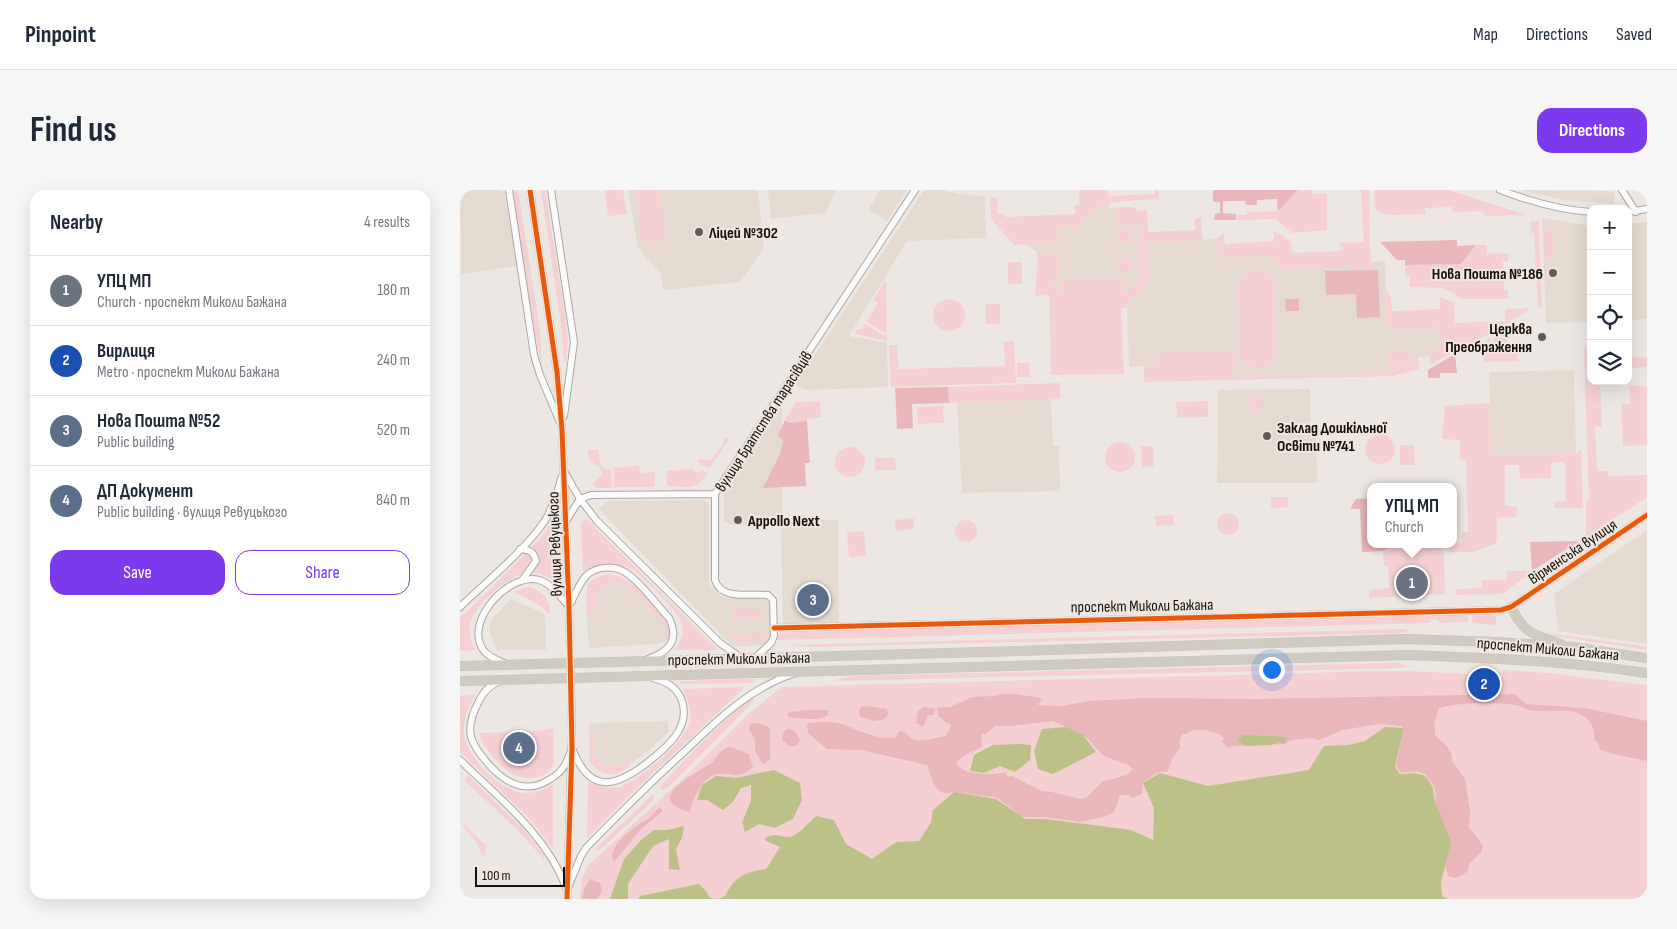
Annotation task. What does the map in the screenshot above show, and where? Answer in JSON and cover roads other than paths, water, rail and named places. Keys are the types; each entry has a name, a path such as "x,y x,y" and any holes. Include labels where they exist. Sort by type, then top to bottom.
{"highway":[{"path":"1511,607 1520,625 1528,631 1571,647"},
{"name":"проспект Миколи Бажана","path":"460,666 1405,639 1571,647 1647,658"},
{"name":"проспект Миколи Бажана","path":"460,681 1408,655 1496,658 1596,666 1647,673"}],"street":[{"name":"вулиця Ревуцького","path":"509,190 534,355 540,375 562,427"},
{"name":"вулиця Ревуцького","path":"530,190 557,372 562,427 572,733 567,899"},
{"name":"вулиця Ревуцького","path":"551,190 574,342 562,427"},
{"name":"вулиця Братства тарасівців","path":"755,658 771,643 774,636 773,600 768,596 724,592 717,586 715,580 715,494 915,190"},
{"path":"1500,190 1533,202 1587,211"},
{"path":"1622,190 1636,212"},
{"path":"1632,212 1647,209"},
{"path":"564,470 580,499 598,521 720,643 742,658"},
{"path":"460,607 520,549 544,522 564,470"},
{"name":"вулиця Братства тарасівців","path":"580,499 598,495 715,494"},
{"path":"566,522 580,499"},
{"name":"Вірменська вулиця","path":"1511,607 1647,516"},
{"path":"520,549 529,550 535,554 536,561 523,580"},
{"path":"507,665 494,659 483,648 480,641 482,615 504,590 523,580 543,581 550,586 569,609 577,590 586,576 594,571 610,568 618,569 630,576 669,618 673,625 673,639 669,647 660,655 645,660"},
{"name":"проспект Миколи Бажана","path":"774,628 1501,610 1511,607"},
{"path":"568,890 586,848 626,806 714,723 753,693 778,679 802,672"},
{"path":"572,748 582,769 588,775 603,782 618,782 626,778 658,754 680,730 683,724 684,710 681,699 674,688 661,680 645,676"},
{"path":"507,680 489,687 482,695 472,716 470,732 474,744 488,764 500,776 514,784 521,787 538,786 550,780 562,769 572,748"},
{"path":"460,760 529,826 558,866 568,890"}],"place":[{"name":"Ліцей №302","path":"699,232"},
{"name":"Нова Пошта №186","path":"1553,273"},
{"name":"Церква Преображення","path":"1542,337"},
{"name":"Заклад Дошкільної Освіти №741","path":"1267,436"},
{"name":"Appollo Next","path":"738,520"},
{"name":"УПЦ МП","path":"1412,583"},
{"name":"Нова Пошта №52","path":"813,600"},
{"name":"Вирлиця","path":"1484,684"},
{"name":"ДП Документ","path":"519,748"}]}
